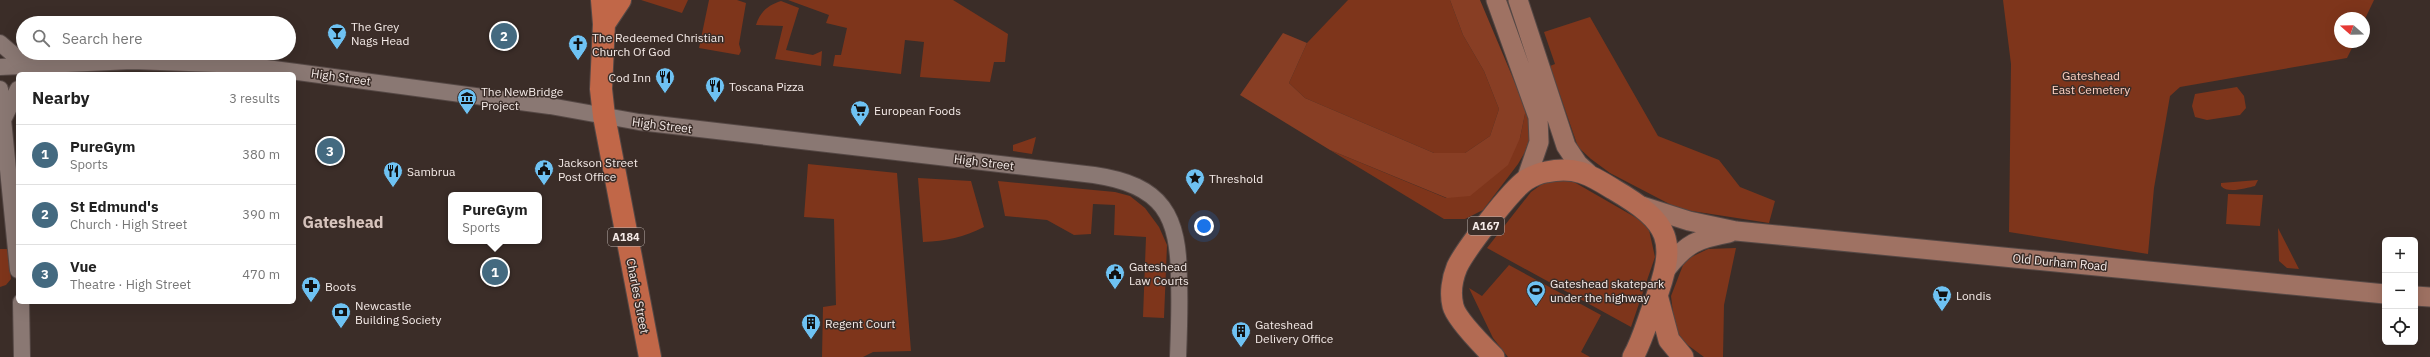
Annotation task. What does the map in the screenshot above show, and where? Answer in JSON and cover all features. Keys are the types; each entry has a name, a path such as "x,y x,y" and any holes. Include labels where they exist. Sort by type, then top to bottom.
{"highway":[{"name":"A184","path":"602,0 604,24 601,89 604,116"},
{"path":"604,24 620,0"},
{"name":"Charles Street","path":"604,116 650,357"}],"main road":[{"path":"1496,0 1538,116 1539,142 1526,180"},
{"path":"1518,0 1566,146 1578,164 1588,173"},
{"name":"A167","path":"1494,357 1475,348 1453,307 1454,277 1466,253 1526,180 1544,172 1560,170 1588,173 1642,206 1656,220 1663,231 1666,250 1666,268 1657,295 1632,357"},
{"name":"Old Durham Road","path":"1642,206 1689,221 1736,231 2382,294"},
{"name":"Old Durham Road","path":"1666,268 1690,243 1702,238 1736,231"},
{"path":"1657,295 1669,340 1683,357"},
{"path":"2418,296 2430,297"}],"street":[{"path":"0,42 9,52 16,56"},
{"path":"34,60 56,63"},
{"name":"High Street","path":"0,67 56,63 162,61 245,65 480,96 689,128 1094,175 1123,180 1155,198 1170,219 1175,232 1179,273 1178,357"},
{"path":"40,72 56,63"},
{"path":"4,120 16,93"},
{"path":"1,97 16,256"},
{"path":"22,304 22,357"}],"green space":[{"path":"641,0 688,0 682,13"},
{"path":"709,0 737,0 746,3 739,44 741,51 739,55 699,48"},
{"path":"788,0 953,0 1008,34 1005,62 994,62 990,82 920,77 924,42 905,40 901,74 833,66 835,55 841,55 847,28 826,23 829,15"},
{"path":"1348,0 1450,0 1463,35 1484,71 1499,109 1490,136 1465,153 1434,153 1305,98 1289,83 1307,43"},
{"name":"Gateshead East Cemetery","path":"2003,0 2374,0 2368,12 2334,12 2334,48 2352,48 2347,58 2180,87 2170,96 2154,188 2148,254 2009,232 2011,64"},
{"path":"781,1 799,8 786,50 813,55 822,51 821,66 775,59 783,26 756,25 760,16 765,10"},
{"path":"1590,17 1658,136 1719,160 1740,187 1775,201 1769,223 1679,209 1610,173 1578,147 1550,66 1555,64 1544,32"},
{"path":"2237,87 2244,96 2246,108 2240,115 2207,120 2195,117 2192,106 2195,94"},
{"path":"1526,109 1530,130 1529,145 1518,164 1483,210 1465,219 1444,219 1330,150 1446,198 1520,138"},
{"path":"1036,137 1032,154 1013,151 1013,145"},
{"path":"808,164 897,173 911,351 873,352 863,357 822,357 823,307 836,305 834,219 804,217"},
{"path":"918,178 971,181 984,227 955,238 923,242"},
{"path":"1559,180 1574,182 1640,220 1649,230 1655,257 1631,327 1487,248 1531,192 1545,182"},
{"path":"2258,180 2255,186 2242,189 2228,190 2221,186 2221,183"},
{"path":"998,181 1115,192 1130,196 1145,208 1159,227 1167,245 1164,318 1143,317 1146,237 1114,235 1115,205 1093,204 1091,234 1074,235 1047,220 1005,216"},
{"path":"2228,194 2263,195 2260,226 2226,224"},
{"path":"2278,228 2299,269 2287,268 2279,261"},
{"path":"1736,248 1724,305 1723,357 1704,357 1685,343 1675,329 1671,296 1685,260 1708,249"},
{"path":"0,249 8,249 11,279 6,285 0,287"},
{"name":"Gateshead skatepark under the highway","path":"1509,265 1601,315 1581,352 1590,357 1508,357 1493,338 1469,288 1482,296"}],"shaded area":[{"path":"1450,0 1480,0 1526,109 1520,138 1508,165 1470,196 1447,198 1330,150 1240,95 1283,33 1307,43 1289,83 1305,98 1434,153 1465,153 1490,136 1499,109 1484,71 1463,35"}],"place":[{"name":"St Edmund's","path":"504,36"},
{"name":"The Grey Nags Head","path":"337,50"},
{"name":"The Redeemed Christian Church Of God","path":"578,61"},
{"name":"Cod Inn","path":"665,94"},
{"name":"Toscana Pizza","path":"715,103"},
{"name":"The NewBridge Project","path":"467,115"},
{"name":"European Foods","path":"860,127"},
{"name":"Vue","path":"330,151"},
{"name":"Jackson Street Post Office","path":"544,186"},
{"name":"Sambrua","path":"393,188"},
{"name":"Threshold","path":"1195,195"},
{"name":"PureGym","path":"495,272"},
{"name":"Gateshead Law Courts","path":"1115,290"},
{"name":"Boots","path":"311,303"},
{"name":"Gateshead skatepark under the highway","path":"1536,307"},
{"name":"Londis","path":"1942,312"},
{"name":"Newcastle Building Society","path":"341,329"},
{"name":"Regent Court","path":"811,340"},
{"name":"Gateshead Delivery Office","path":"1241,348"}],"district":[{"name":"Gateshead","path":"343,222"}]}
